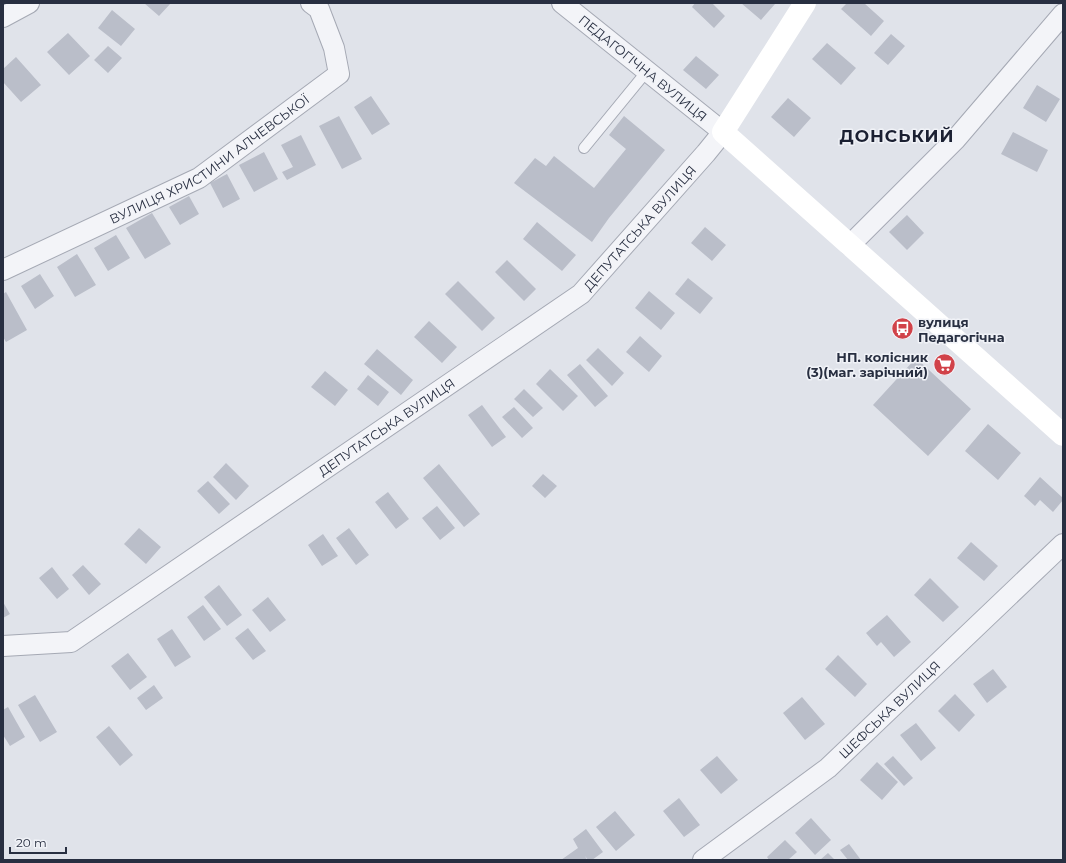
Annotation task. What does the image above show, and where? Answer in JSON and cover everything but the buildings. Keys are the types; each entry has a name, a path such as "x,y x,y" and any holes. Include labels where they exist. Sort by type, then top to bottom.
{"street":[{"path":"3,17 29,3"},
{"name":"ВУЛИЦЯ ХРИСТИНИ АЛЧЕВСЬКОЇ","path":"3,270 199,178 339,74 334,48 320,9 311,3"},
{"name":"ПЕДАГОГІЧНА ВУЛИЦЯ","path":"562,3 723,132"},
{"path":"805,3 723,132 1063,435"},
{"path":"850,245 955,140 1063,14"},
{"name":"ДЕПУТАТСЬКА ВУЛИЦЯ","path":"3,646 71,642 581,294 723,132"},
{"name":"ШЕФСЬКА ВУЛИЦЯ","path":"703,860 828,768 1063,544"}],"lane":[{"path":"584,148 647,71"}],"place":[{"name":"вулиця Педагогічна","path":"902,329"},
{"name":"НП. колісник (3)(маг. зарічний)","path":"944,364"}],"district":[{"name":"ДОНСЬКИЙ","path":"897,136"}]}
